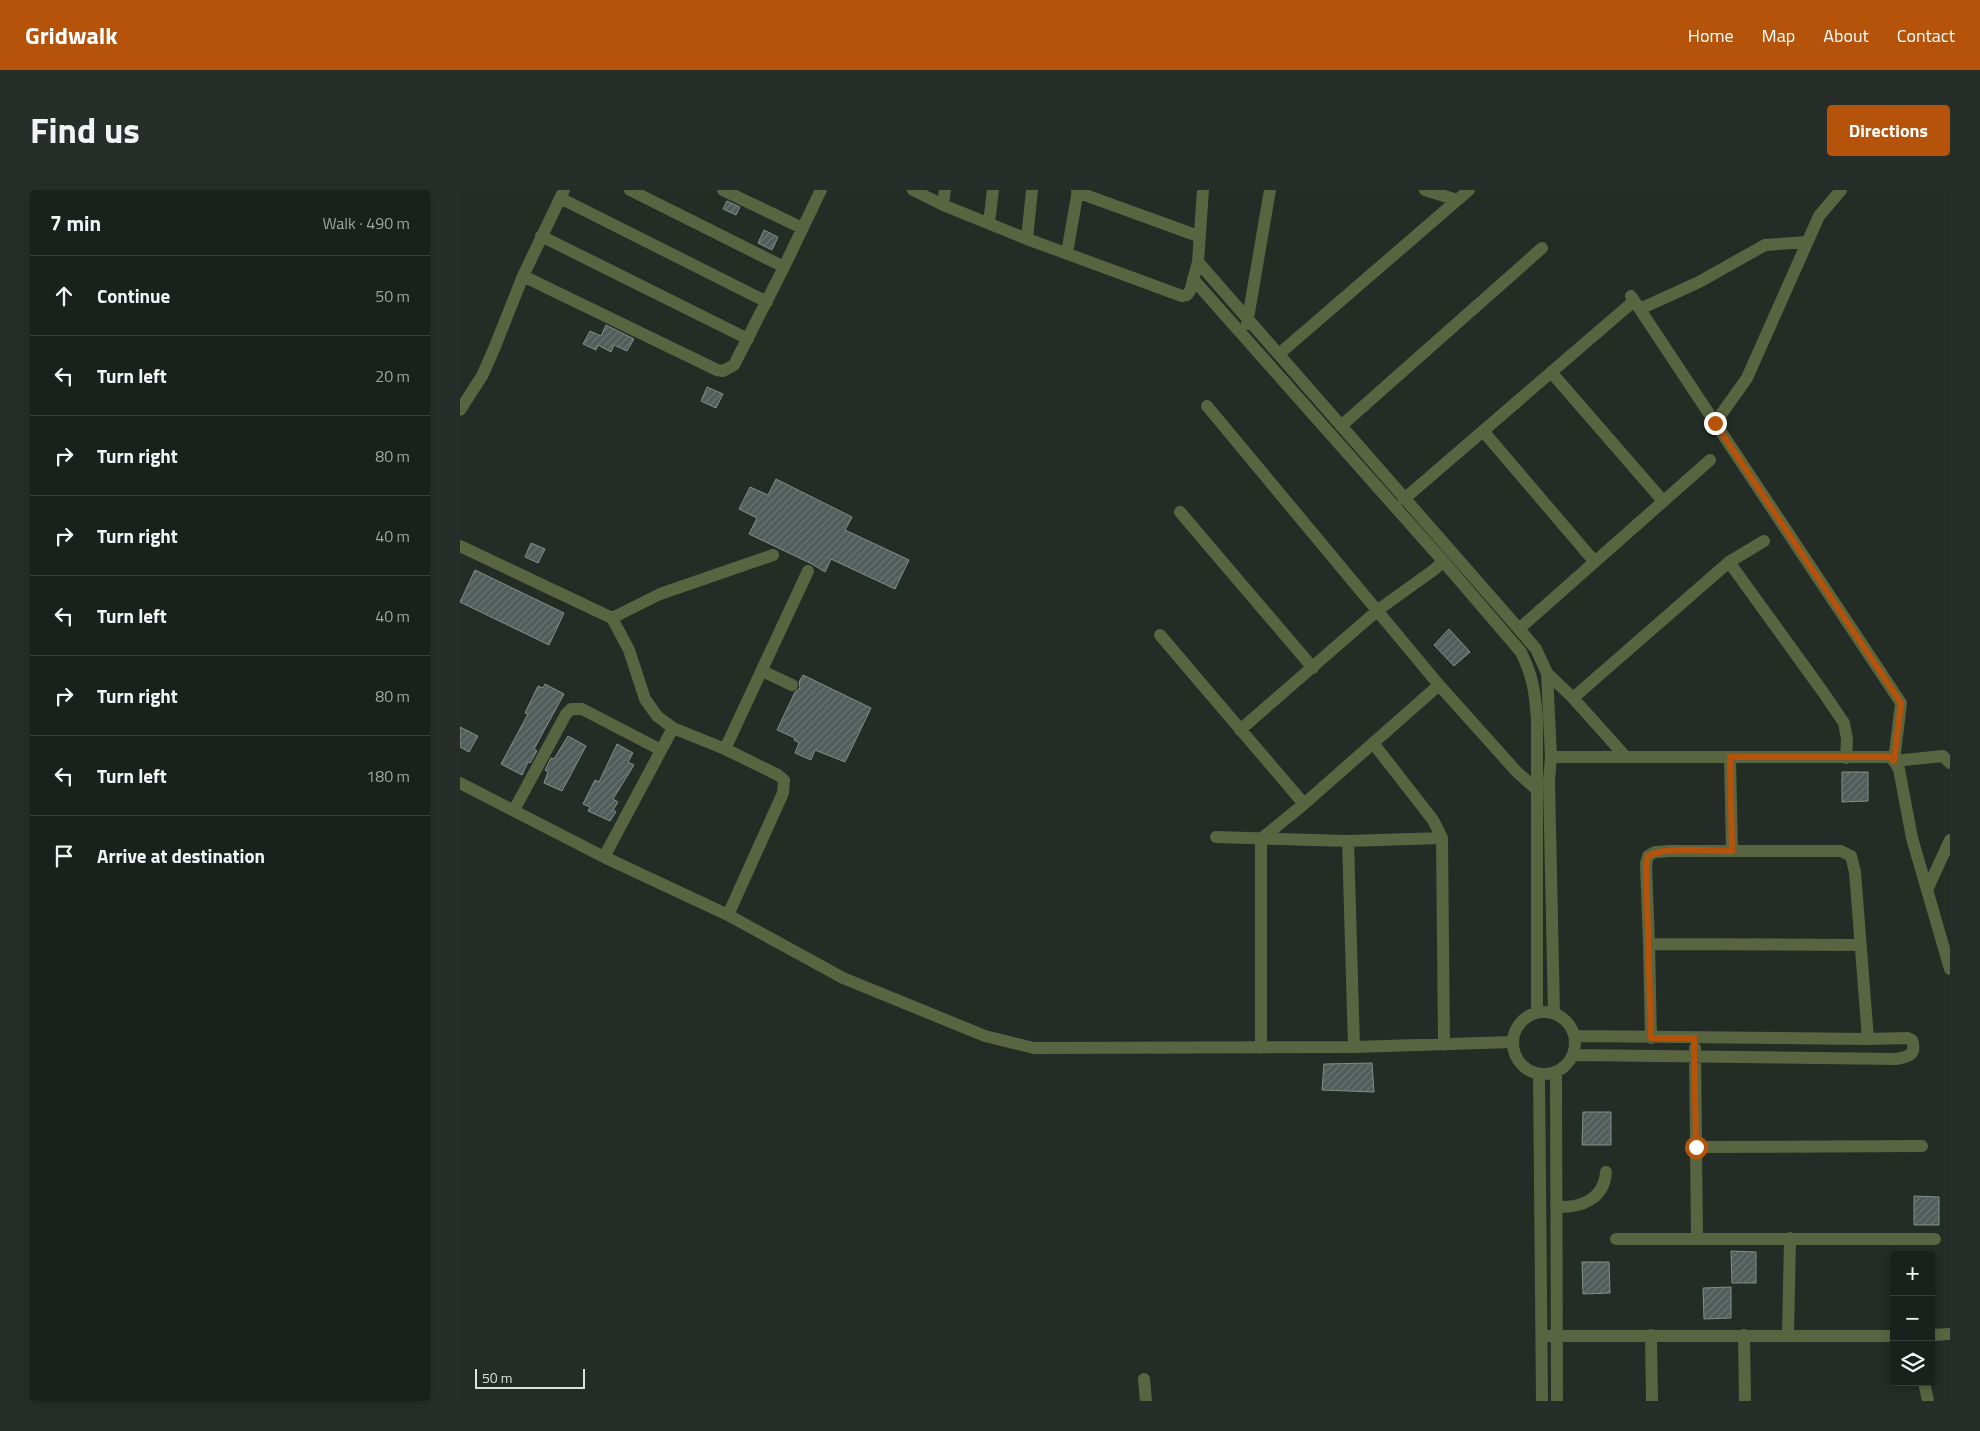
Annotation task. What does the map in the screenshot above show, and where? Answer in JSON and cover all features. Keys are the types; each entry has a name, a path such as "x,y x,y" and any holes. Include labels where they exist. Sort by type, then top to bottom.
{"street":[{"path":"630,190 784,267"},
{"path":"723,190 802,228"},
{"path":"523,276 717,370 723,371 734,365 767,302 821,190"},
{"path":"913,190 943,205 1027,239 1177,295 1186,295 1198,262 1198,236 1203,190"},
{"path":"943,205 945,190"},
{"path":"989,223 993,190"},
{"path":"1027,239 1032,190"},
{"path":"1242,335 1249,320 1270,190"},
{"path":"1425,190 1457,200"},
{"path":"1280,354 1469,190"},
{"path":"1715,423 1747,378 1819,216 1841,190"},
{"path":"1067,253 1077,191 1198,236"},
{"path":"460,410 482,376 523,276 562,194 767,302"},
{"path":"541,236 748,339"},
{"path":"1404,499 1635,302 1699,282 1765,245 1807,242"},
{"path":"1342,426 1542,248"},
{"path":"1198,262 1536,649 1547,673 1573,698 1625,756"},
{"path":"1193,280 1443,561 1521,652 1535,687 1537,719 1538,1013"},
{"path":"1635,302 1901,703 1894,761"},
{"path":"1551,372 1663,501"},
{"path":"1207,406 1439,685 1516,771 1536,789"},
{"path":"1483,431 1594,561"},
{"path":"1519,629 1710,460"},
{"path":"1180,512 1313,668"},
{"path":"1573,698 1729,562 1764,540"},
{"path":"460,546 612,618 629,650 644,699 657,716 673,728 725,749 778,775 784,780 784,787 728,915"},
{"path":"612,618 660,594 773,556"},
{"path":"1240,730 1378,610 1435,569 1443,561"},
{"path":"1729,562 1818,684 1844,723 1847,739 1846,758"},
{"path":"725,749 808,571"},
{"path":"1160,635 1304,804"},
{"path":"762,671 792,685"},
{"path":"1531,676 1547,673"},
{"path":"1547,673 1551,756 1548,781 1554,1013"},
{"path":"1261,839 1304,804 1439,685"},
{"path":"514,810 570,709 582,709 661,750"},
{"path":"604,857 673,728"},
{"path":"1373,743 1433,820 1442,838 1444,1045"},
{"path":"1551,756 1889,757 1899,769 1912,838 1950,969"},
{"path":"1894,761 1943,756 1950,763"},
{"path":"1730,757 1732,851"},
{"path":"460,783 604,857 728,915 844,978 985,1036 1010,1043 1034,1048 1261,1048 1513,1042"},
{"path":"1216,837 1348,841 1442,838"},
{"path":"1261,839 1261,1048"},
{"path":"1927,890 1950,840"},
{"path":"1348,841 1354,1047"},
{"path":"1651,1038 1646,864 1648,856 1655,852 1670,851 1841,851 1851,856 1855,872 1868,1039"},
{"path":"1649,944 1860,945"},
{"path":"1538,1013 1554,1013 1567,1022 1575,1036 1573,1056 1566,1066 1556,1073 1538,1074 1528,1069 1522,1064 1514,1050 1513,1042 1518,1026 1530,1016 1538,1013"},
{"path":"1573,1056 1896,1058 1908,1057 1912,1054 1913,1044 1908,1038 1651,1038 1575,1036"},
{"path":"1694,1038 1697,1239"},
{"path":"1556,1073 1557,1401"},
{"path":"1538,1074 1542,1401"},
{"path":"1696,1147 1922,1146"},
{"path":"1556,1208 1574,1207 1587,1203 1606,1180 1606,1172"},
{"path":"1788,1335 1790,1238"},
{"path":"1616,1239 1935,1239"},
{"path":"1935,1335 1950,1334"},
{"path":"1651,1335 1652,1401"},
{"path":"1542,1336 1890,1336"},
{"path":"1744,1336 1745,1401"},
{"path":"1144,1379 1146,1401"},
{"path":"1925,1386 1928,1401"}],"building":[{"path":"727,201 740,207 736,215 723,209"},
{"path":"764,230 778,237 772,250 758,243"},
{"path":"606,325 634,339 627,351 614,345 611,352 598,345 596,350 583,344 590,331 601,336"},
{"path":"707,387 723,394 716,408 701,401"},
{"path":"776,479 852,517 845,530 909,560 895,589 831,559 825,572 749,534 757,518 739,509 750,487 768,495"},
{"path":"531,543 545,549 538,563 525,557"},
{"path":"475,570 564,613 549,645 460,602"},
{"path":"1449,629 1470,652 1454,666 1434,645"},
{"path":"803,675 871,708 845,762 815,750 811,760 795,753 799,743 794,740 795,738 777,730 795,692 800,688 799,682"},
{"path":"545,684 564,694 534,749 537,751 530,763 528,762 522,775 501,764 528,714 525,713 538,686 543,688"},
{"path":"460,727 478,736 469,752 460,747"},
{"path":"568,736 586,746 562,791 544,783 548,772 545,770 551,758 554,759"},
{"path":"617,744 633,753 628,762 634,765 613,799 618,802 613,810 616,812 610,821 588,811 590,807 583,804 595,780 599,782"},
{"path":"1842,772 1868,772 1868,801 1842,802"},
{"path":"1372,1063 1374,1092 1322,1090 1324,1064"},
{"path":"1583,1112 1611,1112 1611,1145 1582,1145"},
{"path":"1914,1196 1939,1197 1939,1225 1914,1225"},
{"path":"1731,1251 1756,1252 1756,1283 1732,1283"},
{"path":"1582,1262 1609,1262 1610,1293 1583,1294"},
{"path":"1731,1287 1731,1318 1704,1319 1703,1288"}],"route":[{"path":"1696,1147 1694,1038 1651,1038 1646,864 1648,856 1655,852 1670,851 1732,851 1730,757 1889,757 1894,761 1901,703 1715,423"}]}
